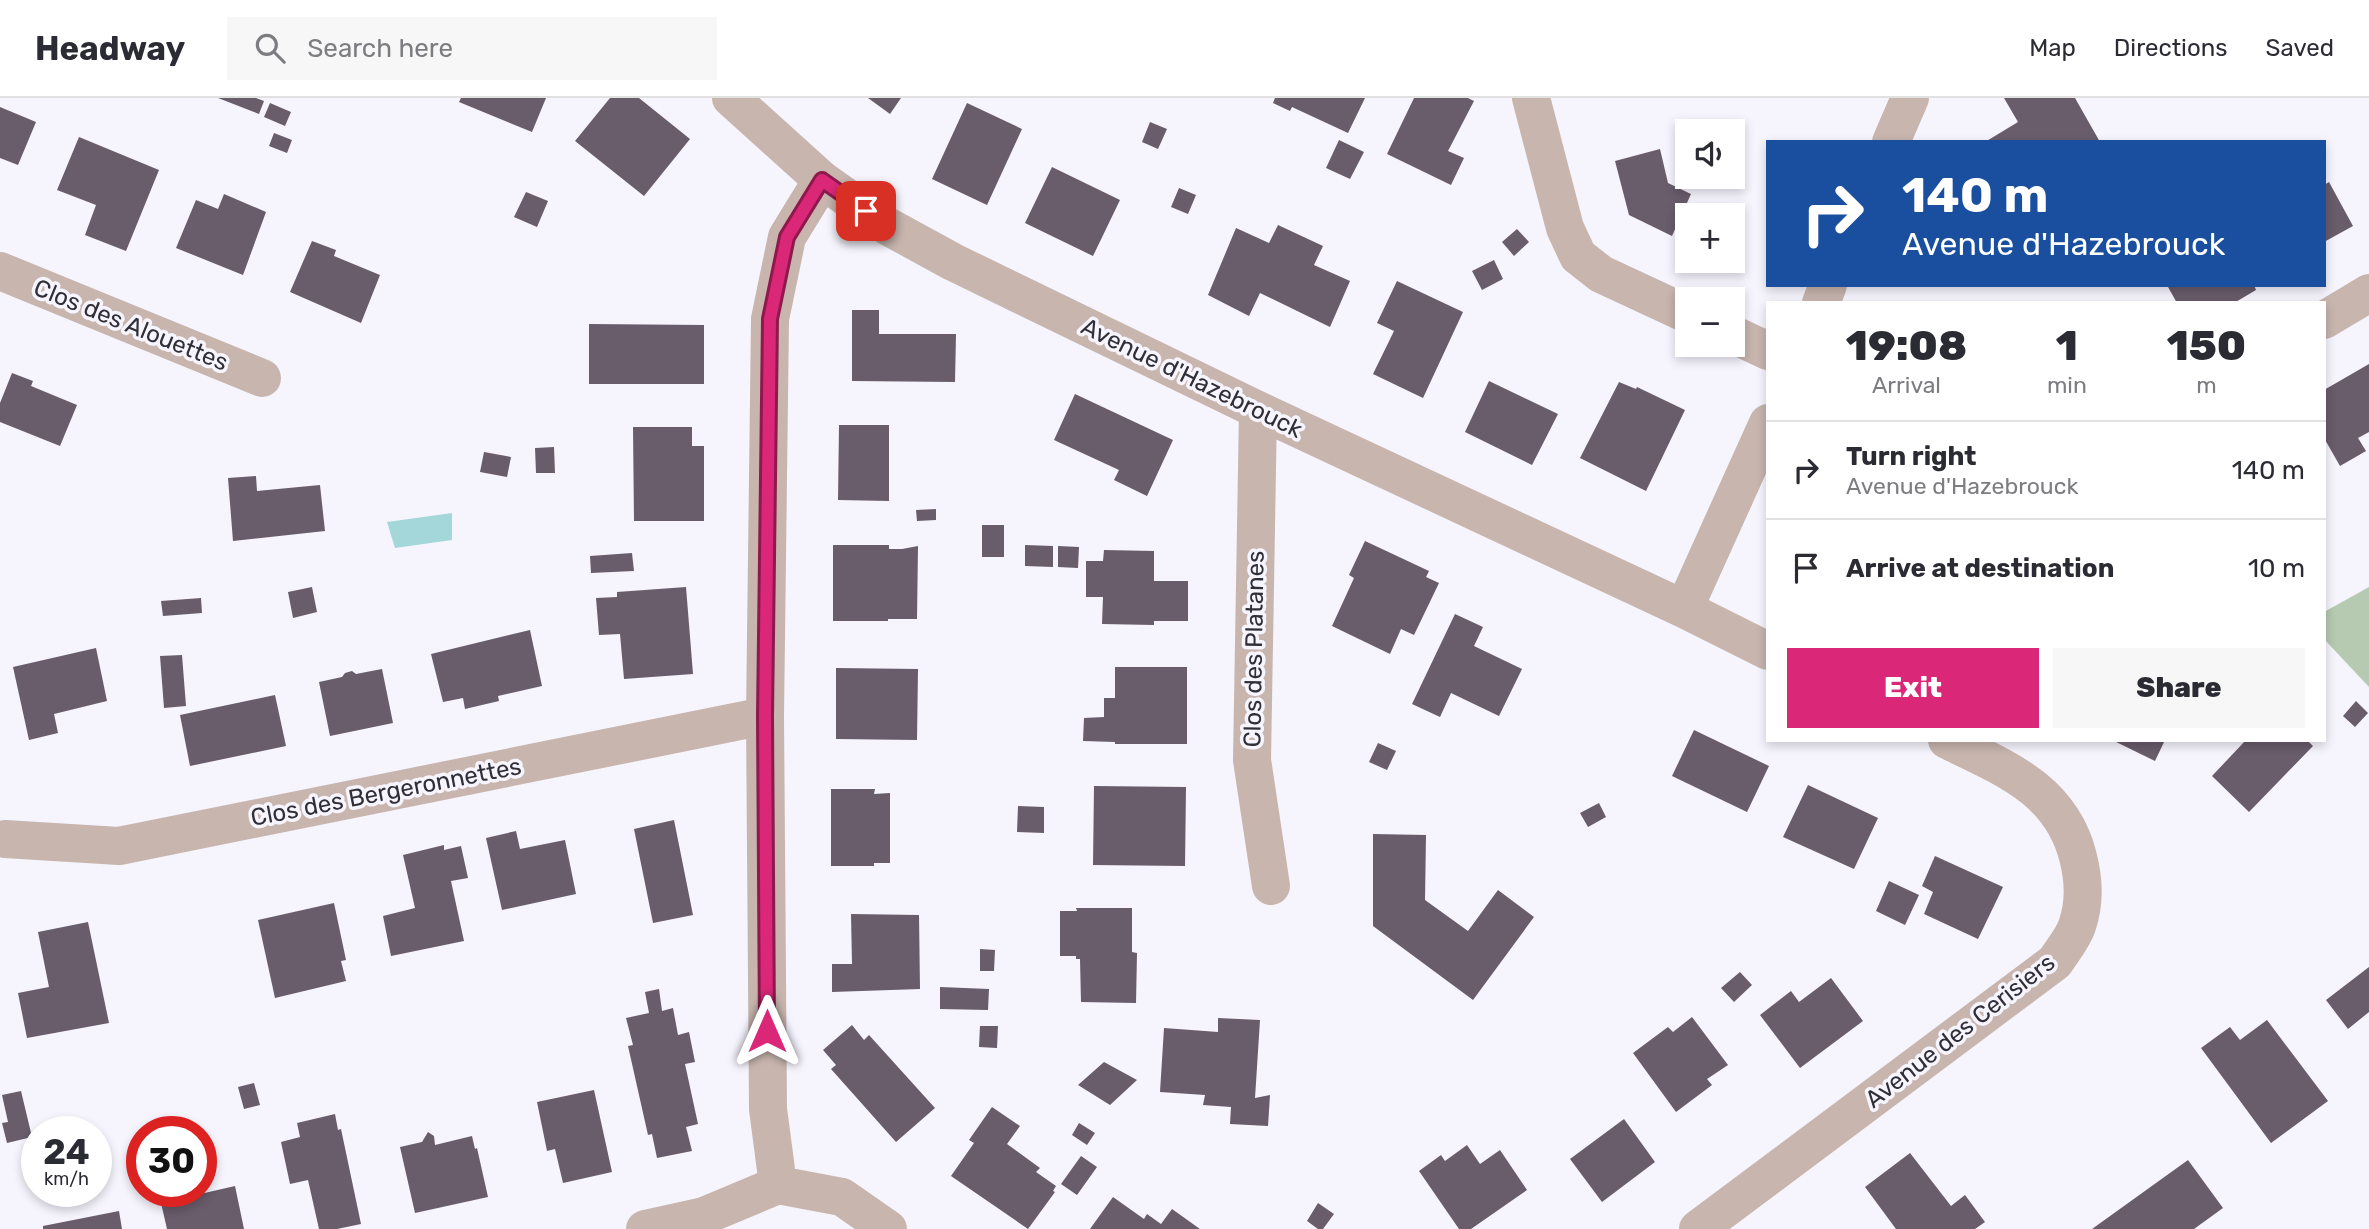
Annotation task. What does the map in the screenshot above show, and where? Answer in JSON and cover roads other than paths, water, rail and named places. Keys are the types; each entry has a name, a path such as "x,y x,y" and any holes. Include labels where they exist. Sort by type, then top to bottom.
{"street":[{"name":"Avenue d'Hazebrouck","path":"731,98 822,180 887,226 953,262 1258,410 1684,610"},
{"path":"1531,98 1565,228 1578,256 1601,274 1675,308"},
{"path":"1892,140 1910,98"},
{"path":"778,1185 768,1109 765,716 770,319 787,237 822,180"},
{"name":"Clos des Alouettes","path":"0,271 262,378"},
{"path":"2326,319 2369,293"},
{"path":"1745,340 1766,350"},
{"name":"Clos des Platanes","path":"1258,410 1252,760 1271,886"},
{"path":"1766,428 1684,610 1766,650"},
{"name":"Clos des Bergeronnettes","path":"5,839 119,846 765,716"},
{"name":"Avenue des Cerisiers","path":"1698,1229 2055,962 2077,926 2085,882 2074,841 2052,803 2013,773 1951,742"},
{"path":"645,1229 704,1216 778,1185 842,1197 888,1229"}],"water":[{"path":"452,513 452,540 395,548 387,522"}]}
